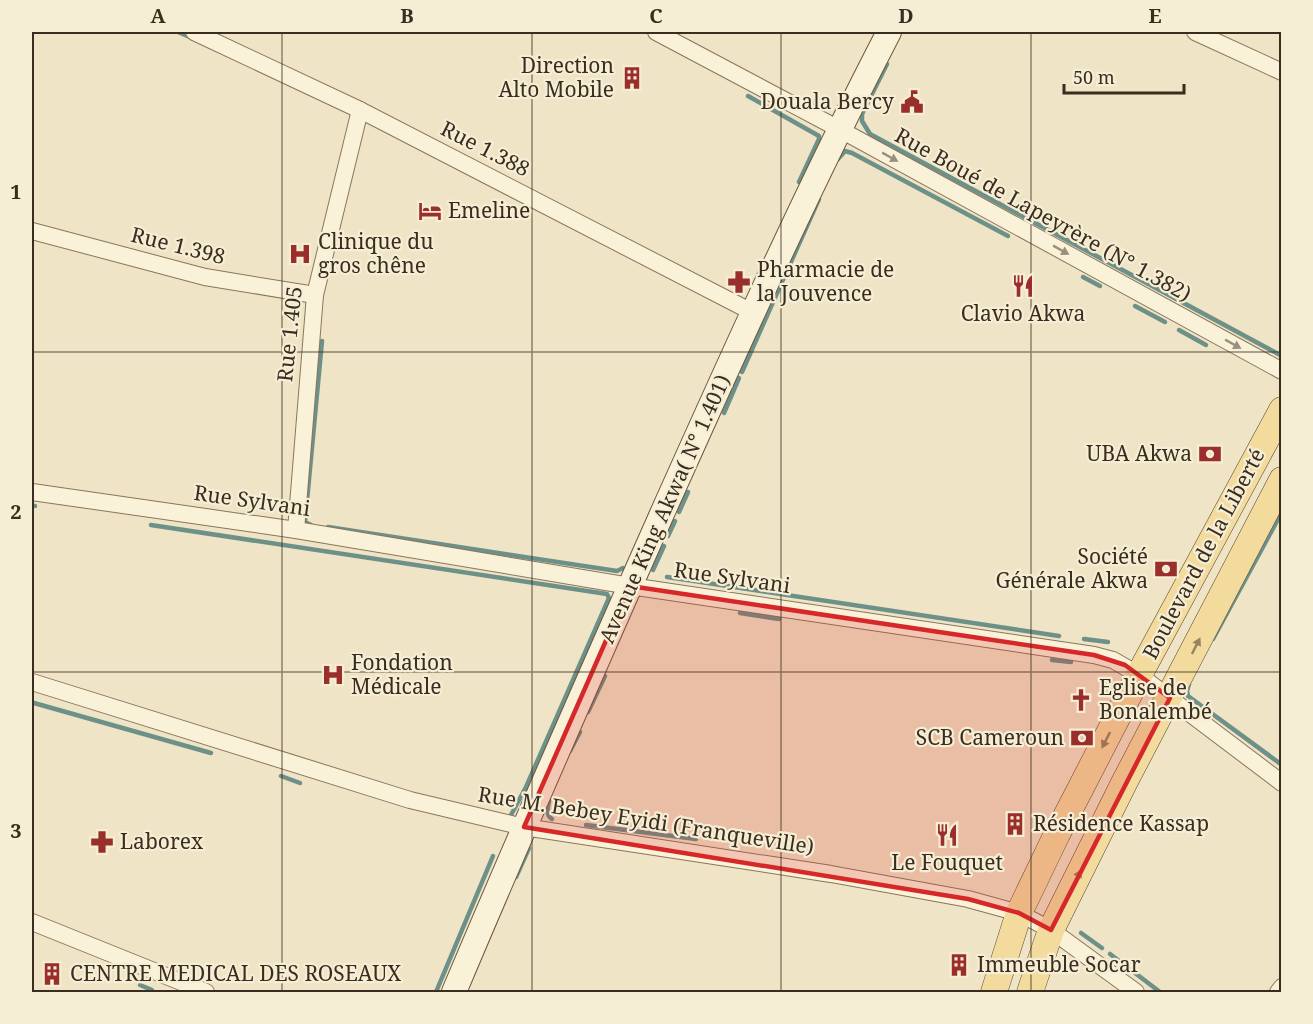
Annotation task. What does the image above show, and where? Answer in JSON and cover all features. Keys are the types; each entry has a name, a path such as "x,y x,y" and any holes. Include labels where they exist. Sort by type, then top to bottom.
{"main road":[{"name":"Boulevard de la Liberté","path":"994,993 1019,914 1139,675 1281,410"},
{"name":"Boulevard de la Liberté","path":"1030,993 1051,930 1124,783 1281,480"}],"street":[{"name":"Rue 1.388","path":"194,32 360,110 752,312"},
{"name":"Rue Boué de Lapeyrère (N° 1.382)","path":"656,32 839,129 1281,371"},
{"name":"Avenue King Akwa( N° 1.401)","path":"454,993 524,827 752,312 839,129 889,32"},
{"path":"1195,32 1281,72"},
{"name":"Rue 1.405","path":"296,530 315,295 360,110"},
{"name":"Rue 1.398","path":"32,231 206,278 315,295"},
{"name":"Rue Sylvani","path":"32,492 296,530 630,586 1094,655 1113,660 1139,675 1281,783"},
{"name":"Rue M. Bebey Eyidi (Franqueville)","path":"32,682 410,800 524,827 831,874 968,899 1019,914 1051,930 1136,993"},
{"path":"32,922 206,993"},
{"path":"1278,993 1281,987"}],"highlighted area":[{"path":"630,586 1094,655 1125,665 1170,698 1051,930 1019,913 968,899 524,827"}],"waterway":[{"path":"178,32 192,38"},
{"path":"887,64 862,114 862,121 870,134 1282,356"},
{"path":"748,96 819,136 799,182"},
{"path":"811,101 819,106 830,108"},
{"path":"838,159 845,151 852,153 1008,236"},
{"path":"742,372 819,199"},
{"path":"1083,277 1100,286"},
{"path":"1135,306 1165,322"},
{"path":"1179,330 1206,345"},
{"path":"311,525 305,522 322,341"},
{"path":"724,413 739,378"},
{"path":"679,512 688,492"},
{"path":"1213,639 1282,512"},
{"path":"668,536 675,521"},
{"path":"151,525 607,594 609,598 526,787 511,815"},
{"path":"328,527 617,571 623,568"},
{"path":"653,570 664,546"},
{"path":"667,577 1059,636"},
{"path":"740,613 779,619"},
{"path":"1084,639 1108,642"},
{"path":"1052,660 1071,662"},
{"path":"588,712 605,676"},
{"path":"1189,684 1188,696 1282,765"},
{"path":"34,703 211,753"},
{"path":"570,751 580,732"},
{"path":"281,776 300,783"},
{"path":"550,797 548,812 552,819"},
{"path":"586,825 696,839"},
{"path":"516,877 529,848"},
{"path":"436,992 493,856"},
{"path":"1081,933 1102,948"},
{"path":"1110,954 1160,992"},
{"path":"140,985 152,990"}],"place":[{"name":"Direction Alto Mobile","path":"632,78"},
{"name":"Douala Bercy","path":"912,102"},
{"name":"Emeline","path":"430,211"},
{"name":"Clinique du gros chêne","path":"300,254"},
{"name":"Pharmacie de la Jouvence","path":"739,282"},
{"name":"Clavio Akwa","path":"1023,286"},
{"name":"UBA Akwa","path":"1210,454"},
{"name":"Société Générale Akwa","path":"1166,569"},
{"name":"Fondation Médicale","path":"333,675"},
{"name":"Eglise de Bonalembé","path":"1081,700"},
{"name":"SCB Cameroun","path":"1082,738"},
{"name":"Résidence Kassap","path":"1015,824"},
{"name":"Le Fouquet","path":"947,835"},
{"name":"Laborex","path":"102,842"},
{"name":"Immeuble Socar","path":"959,965"},
{"name":"CENTRE MEDICAL DES ROSEAUX","path":"52,974"}]}
